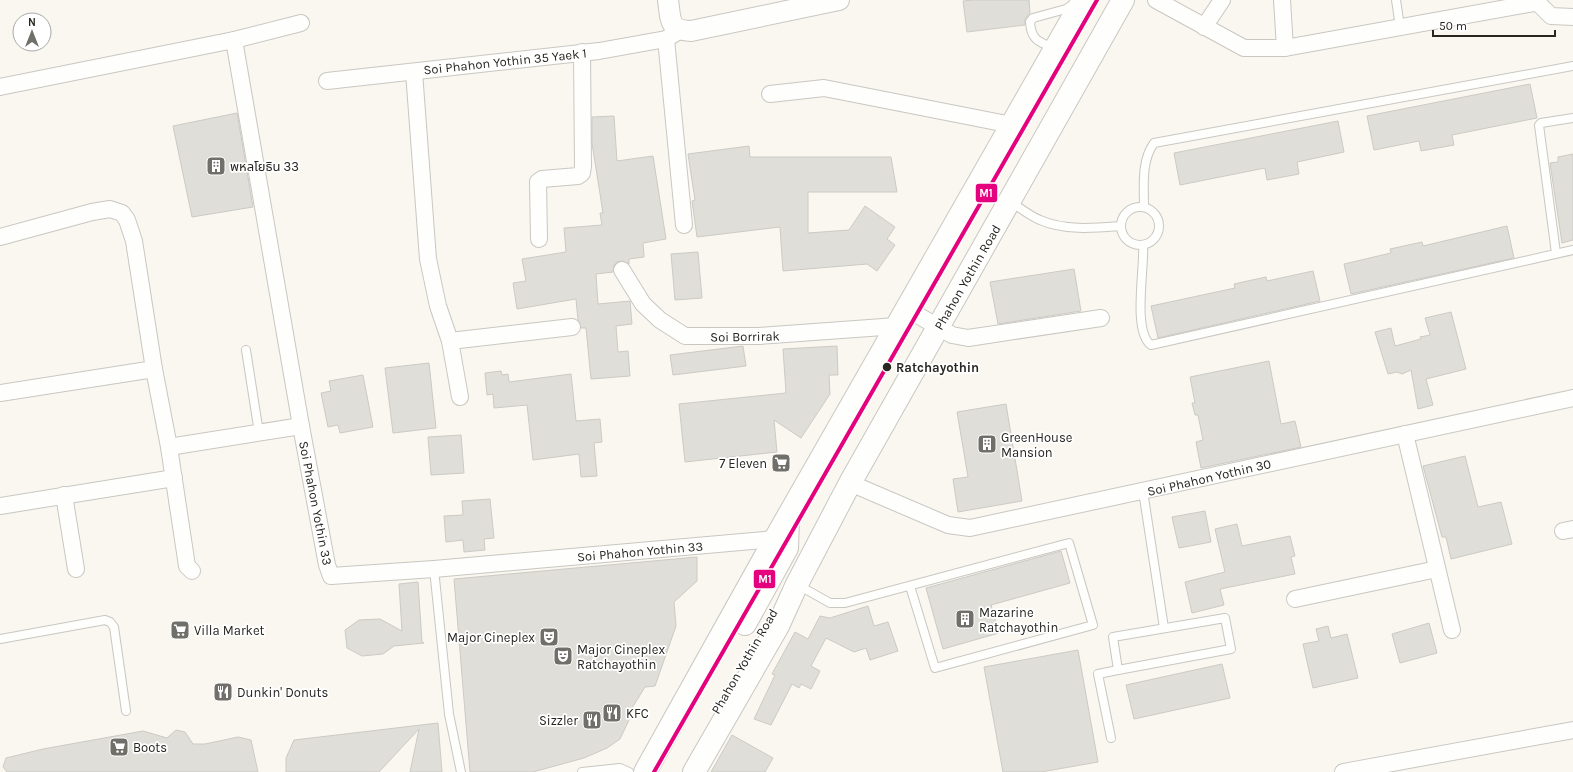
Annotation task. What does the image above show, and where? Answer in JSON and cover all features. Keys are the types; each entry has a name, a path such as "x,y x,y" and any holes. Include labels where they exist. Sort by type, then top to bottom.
{"main road":[{"name":"Phahon Yothin Road","path":"645,772 788,515 1083,0"},
{"name":"Phahon Yothin Road","path":"694,772 778,626 797,584 850,483 1123,0"},
{"name":"Phahon Yothin Road","path":"681,772 714,695 788,548 788,515"},
{"name":"Phahon Yothin Road","path":"660,772 714,695 794,573 813,554"}],"street":[{"path":"668,0 671,20 684,225"},
{"path":"672,35 839,0"},
{"path":"1156,0 1244,48 1285,48 1400,27 1492,5 1534,3 1539,4 1551,16 1573,16"},
{"path":"1204,27 1222,0"},
{"path":"1282,0 1285,48"},
{"path":"0,87 234,40 301,23"},
{"name":"Soi Phahon Yothin 35 Yaek 1","path":"328,81 600,51 672,35"},
{"name":"Soi Phahon Yothin 33","path":"234,40 301,426 327,565 331,576 434,569 775,539"},
{"path":"539,239 538,182 542,179 578,176 582,173 582,52"},
{"path":"414,72 428,259 438,306 450,341 460,397"},
{"path":"770,94 824,88 1012,125"},
{"path":"0,237 92,212 110,209 122,213 127,220 134,241 154,369 169,447 187,566 192,571"},
{"name":"Soi Borrirak","path":"622,270 643,304 660,320 685,336 759,336 902,318"},
{"path":"902,318 938,326 952,335 968,338 1101,318"},
{"path":"450,341 572,327"},
{"path":"0,393 154,369"},
{"name":"Soi Phahon Yothin 30","path":"850,483 948,525 970,528 1573,398"},
{"path":"169,447 301,426"},
{"path":"1405,434 1452,630"},
{"path":"0,506 174,478"},
{"path":"64,495 76,569"},
{"path":"1295,599 1437,569"},
{"path":"1343,772 1573,730"}],"lane":[{"path":"1055,49 1034,38 1030,32 1030,22 1033,18 1066,9 1078,0"},
{"path":"1396,0 1400,27"},
{"path":"1144,207 1145,164 1148,151 1154,143 1573,66"},
{"path":"1556,253 1539,125 1541,122 1573,118"},
{"path":"1010,202 1040,220 1061,226 1095,228 1121,226"},
{"path":"1144,207 1154,212 1160,226 1158,234 1154,240 1144,245 1132,244 1126,240 1122,233 1121,226 1122,218 1126,212 1132,208 1144,207"},
{"path":"1144,245 1142,327 1147,342 1151,345 1573,250"},
{"path":"246,350 259,433"},
{"path":"1143,491 1164,628"},
{"path":"797,584 830,603 845,603 1069,543 1094,625 935,668 910,586"},
{"path":"434,569 449,714 461,772"},
{"path":"1111,738 1098,674 1231,649 1225,618 1113,637 1118,670"},
{"path":"0,639 105,620 110,622 114,627 126,711"},
{"path":"582,772 620,768 630,772"}],"building":[{"path":"1029,0 1030,13 1025,19 1025,25 967,32 963,1"},
{"path":"1530,84 1537,118 1452,135 1454,145 1421,151 1419,141 1374,150 1367,116"},
{"name":"พหลโยธิน 33","path":"237,113 253,207 192,217 173,126"},
{"path":"614,116 617,161 653,156 666,239 643,243 644,257 629,259 629,264 622,261 617,262 614,266 613,272 596,274 598,304 630,301 632,324 616,326 618,352 628,351 630,376 591,379 586,328 581,328 578,320 576,299 517,309 513,283 526,281 522,259 566,252 564,228 602,225 600,213 603,213 592,143 592,117"},
{"path":"1338,121 1344,152 1297,162 1299,174 1267,180 1265,168 1180,185 1174,153"},
{"path":"749,146 750,157 891,157 897,192 808,192 808,233 849,230 865,206 895,227 887,239 895,245 877,271 867,264 783,271 780,227 697,237 692,201 695,200 688,154"},
{"path":"1573,154 1573,240 1562,243 1550,163 1558,162 1558,157"},
{"path":"1507,226 1514,258 1351,294 1344,264 1391,253 1390,249 1422,242 1423,246"},
{"path":"698,252 702,298 675,300 671,254"},
{"path":"1074,269 1081,311 998,324 990,282"},
{"path":"1313,271 1320,301 1158,338 1151,306 1235,288 1234,284 1266,277 1267,281"},
{"path":"1451,312 1466,369 1426,379 1433,405 1418,409 1411,370 1402,374 1397,372 1388,374 1375,332 1391,328 1395,346 1430,335 1425,318"},
{"path":"743,346 746,366 673,375 670,355"},
{"path":"837,346 838,375 829,375 830,394 801,438 774,420 777,452 685,462 679,404 786,393 783,349"},
{"path":"1269,361 1281,424 1295,421 1301,447 1201,468 1196,442 1203,440 1198,415 1195,415 1192,403 1195,403 1190,377"},
{"path":"429,363 436,428 393,433 385,368"},
{"path":"501,371 502,375 508,374 509,382 571,374 576,421 600,419 602,442 594,443 597,476 581,477 579,454 533,460 527,405 494,408 493,394 487,395 485,373"},
{"path":"363,375 373,427 340,433 338,425 328,427 321,393 331,391 329,381"},
{"name":"GreenHouse Mansion","path":"1006,404 1022,501 958,512 953,479 968,477 957,412"},
{"path":"461,435 464,473 431,475 428,437"},
{"path":"1465,456 1478,507 1501,502 1512,544 1451,559 1446,537 1442,537 1423,466"},
{"path":"490,499 494,538 484,539 485,550 464,552 463,540 446,542 444,516 463,515 462,501"},
{"path":"1205,511 1211,542 1179,548 1172,517"},
{"path":"1237,524 1242,546 1290,536 1295,556 1291,557 1295,574 1220,589 1224,605 1192,613 1185,582 1225,572 1215,529"},
{"path":"1061,551 1070,583 991,605 999,633 943,649 926,588"},
{"name":"Major Cineplex Ratchayothin","path":"697,557 697,581 674,602 676,626 655,686 645,687 629,713 629,720 620,739 607,748 584,758 533,772 470,772 454,579"},
{"path":"418,582 422,642 424,643 394,646 383,654 362,656 347,648 345,630 359,620 380,619 402,631 399,584"},
{"path":"868,606 874,626 888,622 898,651 870,660 866,648 854,652 826,638 811,666 820,671 811,689 801,684 799,688 792,684 771,725 754,719 775,675 772,674 795,632 808,639 820,616 830,618"},
{"path":"1429,623 1437,653 1400,663 1392,634"},
{"path":"1328,626 1331,638 1347,634 1358,678 1313,688 1303,644 1319,641 1316,629"},
{"path":"1078,650 1098,762 1041,772 1003,772 984,667"},
{"path":"1222,664 1230,698 1134,719 1126,685"},
{"path":"438,723 442,772 410,772 419,729 379,772 286,772 286,758 294,740"},
{"path":"176,730 185,732 193,744 205,744 238,737 251,740 258,772 7,772 3,767 6,758 43,749 143,731 167,738"},
{"path":"732,735 773,758 765,772 711,772"}],"transit line":[{"name":"M1","path":"654,772 1097,0"}],"place":[{"name":"พหลโยธิน 33","path":"216,166"},
{"name":"Ratchayothin","path":"887,367"},
{"name":"GreenHouse Mansion","path":"987,444"},
{"name":"7 Eleven","path":"781,463"},
{"name":"Mazarine Ratchayothin","path":"965,619"},
{"name":"Villa Market","path":"180,630"},
{"name":"Major Cineplex","path":"549,637"},
{"name":"Major Cineplex Ratchayothin","path":"563,656"},
{"name":"Dunkin' Donuts","path":"223,692"},
{"name":"KFC","path":"612,713"},
{"name":"Sizzler","path":"592,720"},
{"name":"Boots","path":"119,747"}]}
